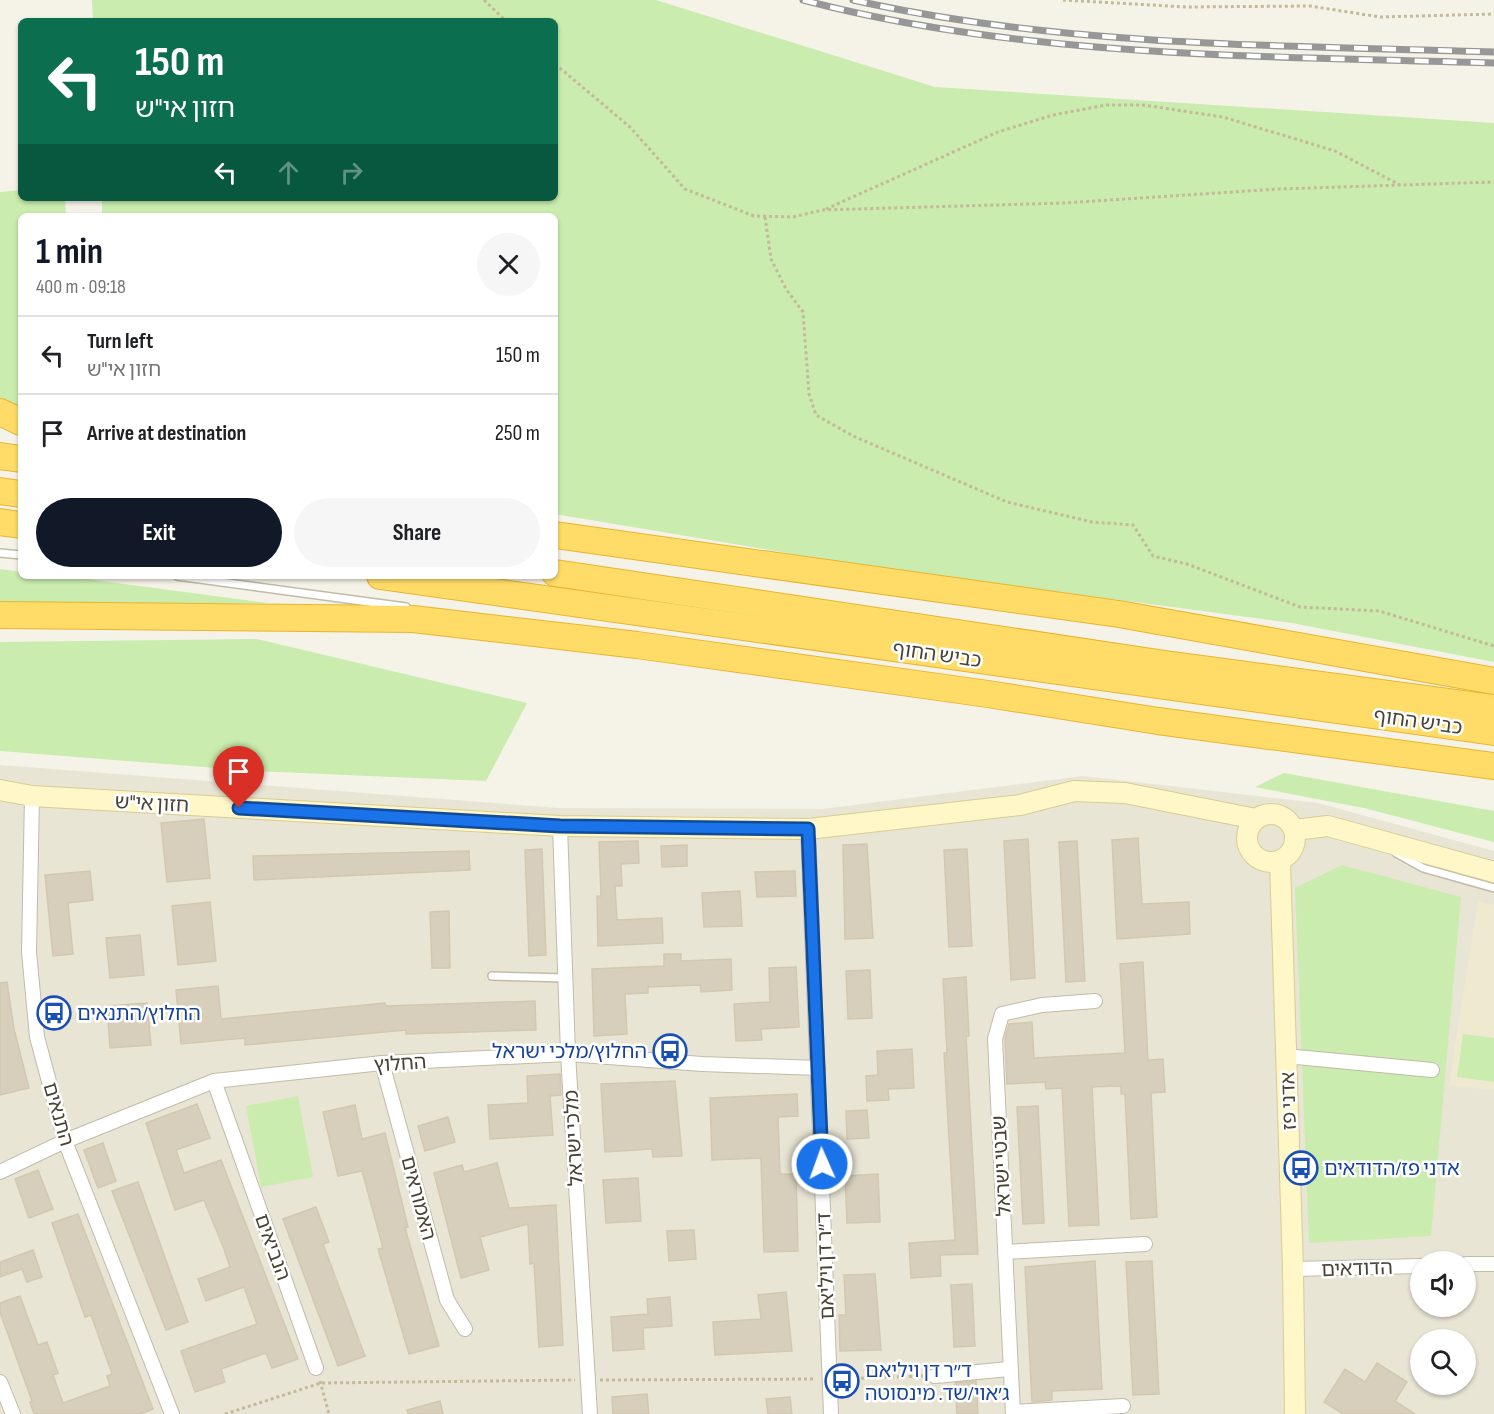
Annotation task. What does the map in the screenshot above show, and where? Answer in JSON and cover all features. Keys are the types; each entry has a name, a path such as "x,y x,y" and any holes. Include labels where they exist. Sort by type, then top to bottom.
{"highway":[{"path":"0,412 18,421"},
{"path":"0,456 18,459"},
{"path":"0,491 18,494"},
{"path":"0,522 18,525"},
{"path":"558,535 1119,614 1494,681"},
{"name":"כביש החוף","path":"558,573 1166,664 1494,708"},
{"name":"כביש החוף","path":"401,579 1494,732"},
{"path":"0,615 413,619 637,645 988,694 1158,722 1494,766"},
{"path":"1327,743 1494,775"}],"street":[{"name":"חזון אי\"ש","path":"0,790 32,796 560,826 808,829 1020,805 1074,791 1125,793 1256,819"},
{"name":"התנאים","path":"32,796 29,952 37,1037 65,1141 172,1414"},
{"path":"1272,814 1283,817 1294,830 1292,850 1280,861 1263,861 1250,850 1247,834 1256,819 1272,814"},
{"name":"מלכי ישראל","path":"560,826 568,1054 590,1414"},
{"path":"1294,830 1328,826 1494,872"},
{"name":"ד״ר דן ויליאם","path":"808,829 831,1414"},
{"name":"אדני פז","path":"1280,861 1293,1269 1295,1414"},
{"name":"שבטי ישראל","path":"1013,1413 1009,1369 995,1039 1002,1014 1042,1005 1095,1001"},
{"name":"החלוץ","path":"0,1172 65,1141 214,1081 382,1063 568,1054 702,1064 818,1068"},
{"path":"1286,1056 1432,1070"},
{"name":"האמוראים","path":"382,1063 447,1300 465,1329"},
{"name":"הנביאים","path":"214,1081 316,1368"},
{"path":"1005,1252 1145,1244"},
{"path":"1476,1264 1494,1264"},
{"name":"הדודאים","path":"1293,1269 1410,1266"},
{"path":"934,1376 1009,1369"},
{"path":"0,1382 13,1414"},
{"path":"1013,1413 1123,1406"}],"lane":[{"path":"0,553 18,555"},
{"path":"199,579 413,608"},
{"path":"448,614 637,645"},
{"path":"1363,834 1423,868 1494,888"},
{"path":"492,976 566,978"}],"path":[{"path":"484,0 503,18"},
{"path":"1063,0 1186,8 1310,6 1380,17 1494,14"},
{"path":"558,67 630,127 685,189 754,216 793,217 823,210 998,132 1053,115 1106,105 1183,109 1223,117 1335,151 1401,186"},
{"path":"823,210 1064,203 1278,189 1494,182"},
{"path":"765,216 771,259 786,289 803,312 809,394 816,416 853,436 1007,502 1092,522 1133,525 1153,556 1187,564 1299,607 1379,611 1494,646"},
{"path":"316,1368 329,1414"}],"shaded area":[{"path":"0,765 558,808 822,809 1083,776 1318,803 1494,851 1494,1414 0,1414"},
{"path":"1478,901 1494,905 1494,1090 1449,1085"}],"green space":[{"path":"92,0 656,0 935,87 1494,123 1494,662 1292,623 871,567 558,515 558,213 102,213 102,201 558,201 558,18 93,18"},
{"path":"18,190 18,201 65,201 66,213 18,213 18,409 0,400 0,192"},
{"path":"0,569 18,572 18,579 87,579 267,603 0,606"},
{"path":"257,639 527,703 486,781 254,771 0,751 0,642"},
{"path":"1284,773 1494,811 1494,842 1364,808 1255,787"},
{"path":"1342,865 1461,897 1431,1236 1309,1243 1295,888"},
{"path":"1463,1034 1494,1038 1494,1082 1457,1077"},
{"path":"298,1096 313,1177 261,1187 246,1106"}],"building":[{"path":"204,819 210,878 167,882 161,823"},
{"path":"1138,838 1142,904 1189,902 1190,934 1117,939 1112,840"},
{"path":"1028,839 1035,978 1011,980 1004,841"},
{"path":"638,841 639,863 621,864 622,886 615,886 617,920 662,918 663,943 598,946 597,896 601,896 599,842"},
{"path":"1077,841 1085,981 1066,982 1059,842"},
{"path":"867,844 873,938 845,939 843,845"},
{"path":"687,845 687,866 662,867 661,846"},
{"path":"542,849 546,955 529,956 525,850"},
{"path":"967,849 972,946 949,947 944,850"},
{"path":"469,851 470,870 254,880 253,856"},
{"path":"90,871 93,900 68,903 73,954 53,956 45,875"},
{"path":"795,871 796,896 757,897 755,872"},
{"path":"740,891 742,926 704,927 702,893"},
{"path":"210,902 216,961 178,965 172,906"},
{"path":"449,911 450,968 432,968 430,912"},
{"path":"140,935 144,975 110,978 106,938"},
{"path":"664,954 681,954 681,961 731,959 732,990 701,992 700,985 648,987 648,993 625,994 627,1034 594,1036 592,969 664,966"},
{"path":"1143,962 1148,1060 1163,1059 1165,1092 1151,1093 1157,1217 1131,1219 1125,1094 1121,1094 1121,1086 1092,1087 1099,1225 1069,1226 1062,1088 1046,1089 1045,1082 1007,1084 1005,1038 1009,1024 1032,1022 1034,1058 1125,1053 1120,964"},
{"path":"796,967 799,1027 761,1029 762,1040 736,1041 734,1004 770,1002 769,968"},
{"path":"870,970 872,1018 848,1019 846,971"},
{"path":"966,977 969,1036 966,1036 978,1254 940,1255 941,1276 911,1278 909,1243 955,1240 944,1053 947,1053 943,979"},
{"path":"7,982 14,1029 29,1088 0,1095 0,983"},
{"path":"218,986 221,1019 385,1003 386,1006 535,1001 536,1030 406,1034 406,1030 245,1045 245,1038 181,1044 176,990"},
{"path":"147,1003 151,1045 110,1048 107,1006"},
{"path":"912,1049 914,1088 888,1089 889,1100 867,1101 866,1076 878,1075 877,1051"},
{"path":"560,1074 561,1095 550,1096 553,1135 490,1139 488,1105 528,1103 527,1076"},
{"path":"675,1081 682,1156 653,1157 652,1149 605,1152 601,1084"},
{"path":"797,1094 798,1116 778,1117 780,1174 796,1174 798,1251 764,1252 761,1158 712,1160 710,1098"},
{"path":"197,1104 210,1138 176,1150 184,1173 221,1160 298,1359 272,1368 266,1353 221,1369 225,1382 195,1392 181,1351 257,1324 244,1287 206,1301 198,1279 230,1267 224,1249 204,1200 175,1210 146,1123"},
{"path":"355,1105 362,1139 385,1133 408,1227 405,1228 439,1346 409,1354 378,1249 383,1248 362,1171 338,1176 323,1112"},
{"path":"1038,1106 1044,1223 1023,1224 1017,1107"},
{"path":"867,1110 869,1138 847,1139 846,1111"},
{"path":"448,1117 455,1142 425,1151 418,1126"},
{"path":"103,1143 116,1181 98,1188 84,1150"},
{"path":"497,1163 509,1208 556,1205 563,1345 539,1347 534,1263 530,1264 528,1224 480,1237 489,1270 461,1278 434,1173 462,1165 464,1172"},
{"path":"38,1170 53,1209 29,1218 15,1179"},
{"path":"878,1174 880,1222 847,1223 845,1176"},
{"path":"638,1178 641,1221 606,1223 603,1180"},
{"path":"138,1182 188,1322 166,1330 112,1191"},
{"path":"316,1207 329,1242 323,1244 365,1356 338,1366 283,1219"},
{"path":"78,1214 153,1409 140,1414 34,1414 30,1402 32,1401 0,1312 0,1303 20,1296 38,1345 47,1342 58,1373 53,1375 63,1403 110,1386 107,1376 112,1374 91,1315 85,1317 52,1223"},
{"path":"694,1230 696,1259 669,1261 667,1231"},
{"path":"33,1250 42,1277 27,1282 22,1269 0,1277 0,1262"},
{"path":"1095,1261 1102,1389 1052,1391 1052,1400 1032,1402 1025,1267"},
{"path":"1152,1261 1159,1394 1133,1395 1126,1262"},
{"path":"875,1274 881,1350 840,1351 839,1315 846,1315 844,1275"},
{"path":"972,1284 975,1346 954,1347 951,1285"},
{"path":"786,1292 792,1351 715,1355 713,1322 761,1319 758,1295"},
{"path":"670,1297 672,1326 643,1328 644,1349 613,1351 611,1317 648,1314 647,1299"},
{"path":"1377,1363 1407,1382 1395,1401 1415,1414 1343,1414 1324,1402 1345,1369 1365,1382"},
{"path":"976,1381 978,1414 957,1414 955,1383"},
{"path":"647,1394 649,1414 613,1414 612,1397"},
{"path":"790,1397 792,1414 768,1414 766,1399"},
{"path":"440,1401 443,1414 408,1414 407,1410"}],"railway":[{"path":"803,0 887,19 1058,44 1234,55 1494,63"},
{"path":"853,0 1011,27 1092,35 1253,45 1494,52"}],"place":[{"name":"החלוץ/התנאים","path":"54,1013"},
{"name":"החלוץ/מלכי ישראל","path":"670,1051"},
{"name":"אדני פז/הדודאים","path":"1301,1168"},
{"name":"ד״ר דן ויליאם ג׳אוי/שד. מינסוטה","path":"842,1381"}],"route":[{"path":"239,808 560,826 808,829 822,1164"}]}
